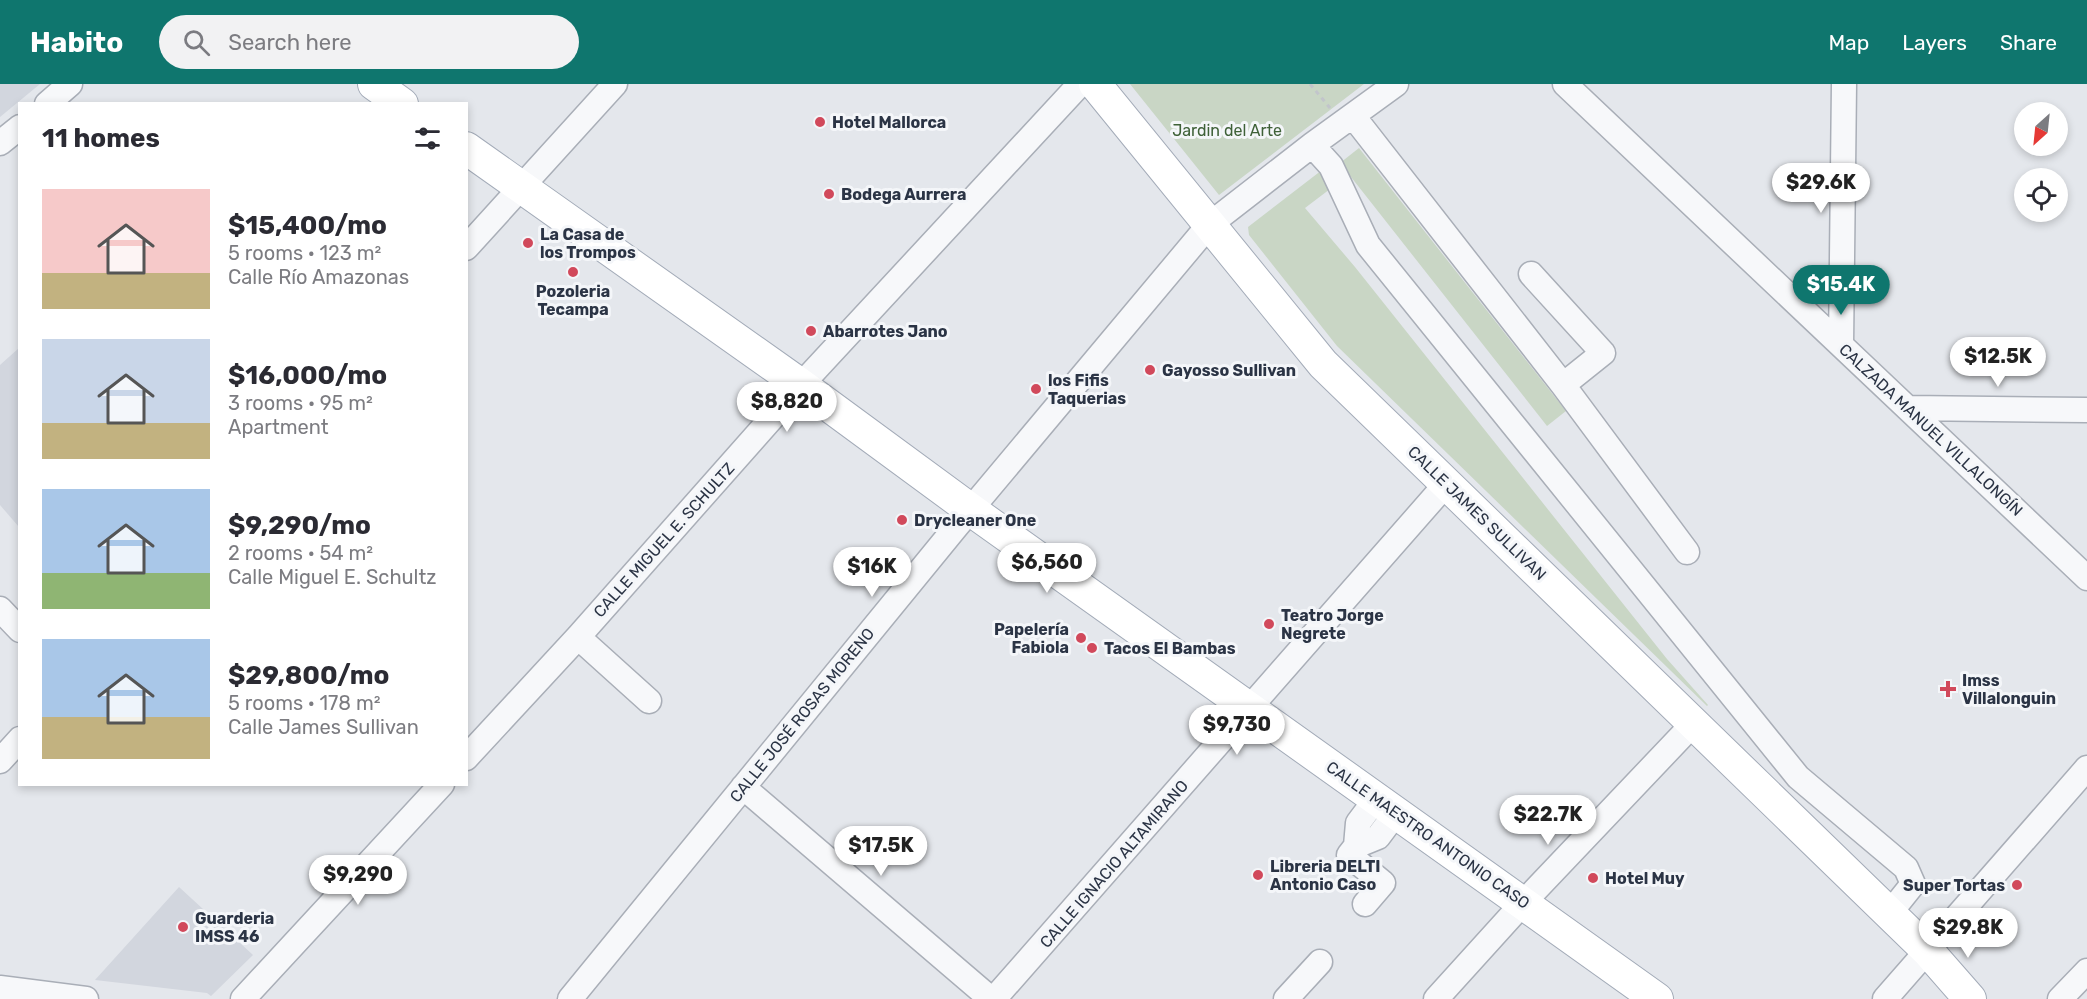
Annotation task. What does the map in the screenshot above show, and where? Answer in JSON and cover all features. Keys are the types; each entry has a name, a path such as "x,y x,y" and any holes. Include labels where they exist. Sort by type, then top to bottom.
{"main road":[{"path":"374,84 399,102"},
{"name":"CALLE JAMES SULLIVAN","path":"1095,84 1323,364 1928,951 1970,999"},
{"name":"CALLE MAESTRO ANTONIO CASO","path":"468,149 523,186 971,510 1657,999"}],"street":[{"path":"49,102 70,84"},
{"path":"468,246 615,84"},
{"name":"CALLE MIGUEL E. SCHULTZ","path":"468,756 578,637 801,385 1080,84"},
{"name":"CALLE JOSÉ ROSAS MORENO","path":"570,999 971,510 1209,225 1312,145 1396,84"},
{"name":"CALZADA MANUEL VILLALONGÍN","path":"1565,84 2087,578"},
{"path":"1841,345 1844,84"},
{"path":"1348,119 1563,384 1687,552"},
{"path":"0,143 18,129"},
{"path":"1312,145 1331,166 1368,245 1798,777 1906,868 1913,884 1889,914"},
{"path":"1531,273 1603,353 1563,384"},
{"path":"1908,408 2087,410"},
{"name":"CALLE IGNACIO ALTAMIRANO","path":"993,999 1446,484"},
{"path":"0,609 18,628"},
{"path":"578,637 649,701"},
{"path":"1436,999 1523,903 1694,723"},
{"path":"0,761 18,741"},
{"path":"1885,999 2087,768"},
{"path":"243,999 440,786"},
{"path":"743,787 993,999"},
{"path":"1365,904 1383,883 1349,855 1356,846 1358,823 1386,806"},
{"path":"1286,999 1320,962"},
{"path":"2060,999 2087,971"},
{"path":"0,987 86,999"}],"path":[{"path":"1310,84 1348,119"}],"shaded area":[{"path":"0,84 40,84 18,102 0,117"},
{"path":"18,349 18,526 0,505 0,365"},
{"name":"Guarderia IMSS 46","path":"179,887 253,955 211,996 207,993 95,980"}],"green space":[{"name":"Jardin del Arte","path":"1130,84 1364,84 1219,195"},
{"path":"1359,148 1566,411 1547,426 1340,163"},
{"path":"1322,170 1334,186 1305,208 1355,267 1667,659 1707,706 1337,346 1249,235 1248,227"}],"place":[{"name":"Hotel Mallorca","path":"820,122"},
{"name":"Bodega Aurrera","path":"829,194"},
{"name":"La Casa de los Trompos","path":"528,243"},
{"name":"Pozoleria Tecampa","path":"573,272"},
{"name":"Abarrotes Jano","path":"811,331"},
{"name":"Gayosso Sullivan","path":"1150,370"},
{"name":"los Fifis Taquerias","path":"1036,389"},
{"name":"Drycleaner One","path":"902,520"},
{"name":"Teatro Jorge Negrete","path":"1269,624"},
{"name":"Papelería Fabiola","path":"1081,638"},
{"name":"Tacos El Bambas","path":"1092,648"},
{"name":"Imss Villalonguin","path":"1948,689"},
{"name":"Libreria DELTI Antonio Caso","path":"1258,875"},
{"name":"Hotel Muy","path":"1593,878"},
{"name":"Super Tortas","path":"2017,885"},
{"name":"Guarderia IMSS 46","path":"183,927"}]}
